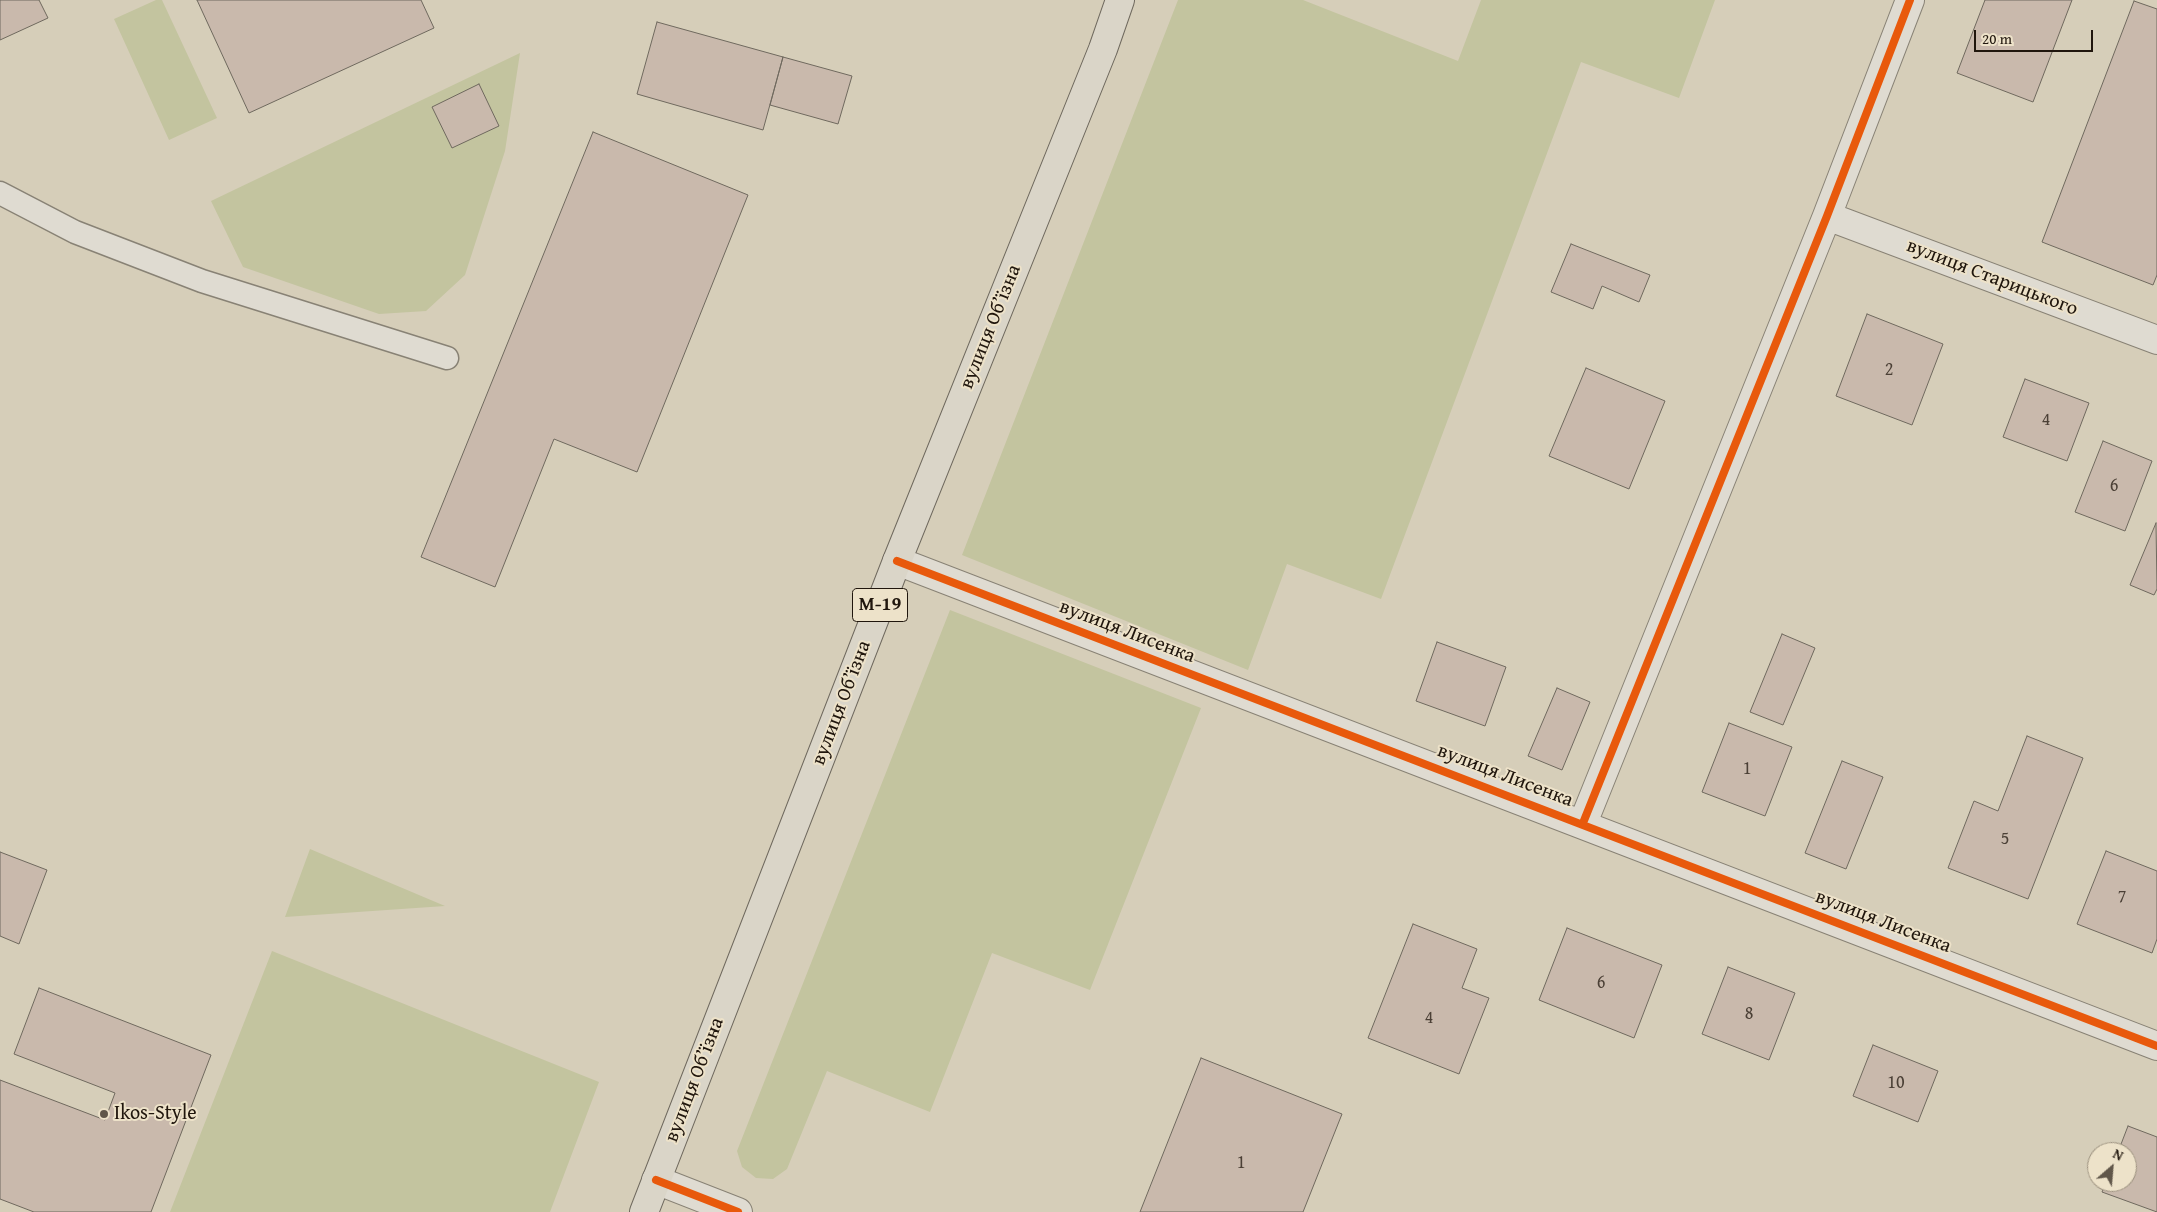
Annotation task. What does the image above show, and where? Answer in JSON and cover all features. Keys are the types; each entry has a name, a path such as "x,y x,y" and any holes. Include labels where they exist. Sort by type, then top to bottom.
{"highway":[{"name":"вулиця Об’їзна","path":"644,1212 898,561 1120,0"}],"street":[{"path":"1583,824 1828,216 1910,0"},
{"name":"вулиця Старицького","path":"1828,216 2157,340"},
{"name":"вулиця Лисенка","path":"898,561 2157,1046"},
{"path":"656,1180 738,1212"}],"lane":[{"path":"0,193 75,232 202,281 447,358"}],"green space":[{"path":"156,0 162,0 217,118 169,140 114,19"},
{"path":"1178,0 1303,0 1458,61 1481,0 1715,0 1679,98 1581,62 1381,599 1287,564 1248,670 962,555"},
{"path":"520,53 505,151 465,275 426,311 379,314 243,267 211,201"},
{"path":"950,610 1201,708 1090,990 992,953 930,1112 827,1071 787,1169 773,1179 756,1178 742,1167 737,1151"},
{"path":"310,849 445,906 285,917"},
{"path":"272,951 599,1082 550,1212 170,1212"}],"building":[{"path":"0,0 39,0 48,18 0,40"},
{"path":"197,0 421,0 434,28 249,113"},
{"path":"1985,0 2072,0 2033,102 1957,73"},
{"path":"2134,1 2157,9 2157,275 2153,285 2042,242"},
{"path":"657,22 783,57 763,130 637,94"},
{"path":"783,57 852,76 838,124 770,105"},
{"path":"479,84 499,126 452,148 432,107"},
{"path":"593,132 748,195 637,472 554,439 495,587 421,557"},
{"path":"1571,244 1650,275 1639,302 1602,286 1593,309 1551,292"},
{"path":"1867,314 1943,344 1912,425 1836,396"},
{"path":"1586,368 1665,401 1629,489 1549,456"},
{"path":"2025,379 2089,403 2067,461 2003,437"},
{"path":"2103,441 2152,461 2125,531 2075,512"},
{"path":"2156,523 2157,589 2154,595 2130,585"},
{"path":"1782,634 1815,648 1783,725 1750,712"},
{"path":"1437,642 1506,667 1485,726 1416,701"},
{"path":"1557,688 1590,702 1562,770 1528,756"},
{"path":"1729,723 1792,747 1765,816 1702,792"},
{"path":"2027,736 2083,758 2028,899 1948,868 1974,801 1998,811"},
{"path":"1842,761 1883,777 1846,869 1805,853"},
{"path":"2106,851 2157,871 2157,939 2152,953 2077,924"},
{"path":"0,852 47,870 19,944 0,936"},
{"path":"1413,924 1477,949 1462,988 1489,998 1459,1074 1368,1038"},
{"path":"1567,928 1662,965 1634,1038 1539,1000"},
{"path":"1728,967 1795,993 1769,1060 1702,1034"},
{"name":"Ikos-Style","path":"39,988 211,1055 151,1212 34,1212 0,1199 0,1080 105,1120 115,1093 14,1054"},
{"path":"1873,1045 1938,1071 1918,1122 1853,1096"},
{"path":"1201,1058 1342,1114 1303,1212 1140,1212"},
{"path":"2128,1126 2157,1137 2157,1212 2102,1192 2137,1192 2137,1142 2122,1142"}],"cycle path":[{"path":"1583,823 1827,216 1910,0"},
{"path":"897,561 2157,1046"},
{"path":"656,1180 738,1212"}],"place":[{"name":"Ikos-Style","path":"104,1114"}]}
